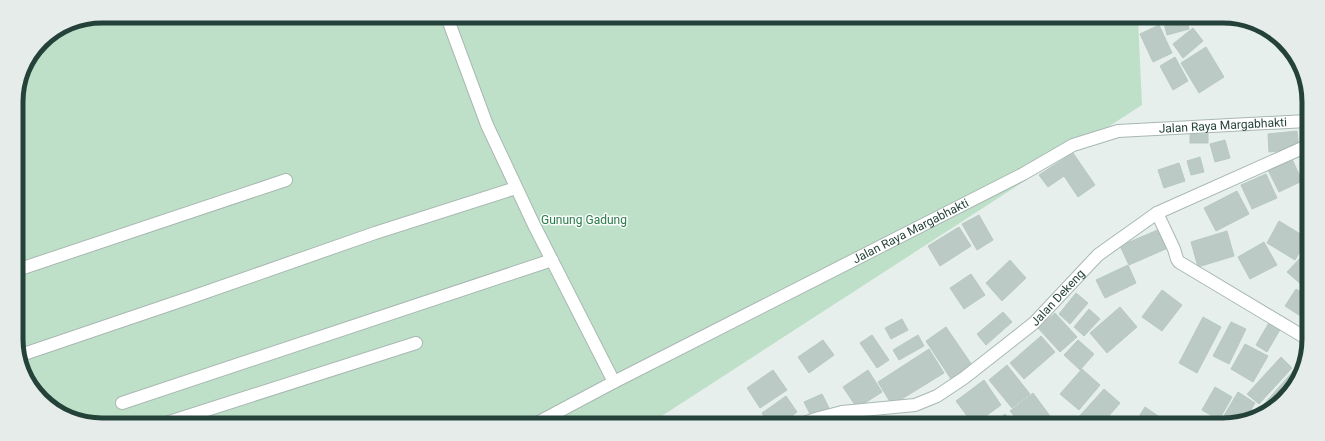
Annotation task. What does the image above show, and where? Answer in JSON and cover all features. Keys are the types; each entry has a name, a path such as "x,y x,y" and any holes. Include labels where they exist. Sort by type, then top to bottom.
{"street":[{"path":"449,23 487,125 516,188 614,382"},
{"name":"Jalan Raya Margabhakti","path":"546,418 614,382 1023,174 1073,145 1118,131 1302,120"},
{"name":"Jalan Dekeng","path":"819,418 842,412 915,405 937,396 964,378 1034,322 1098,255 1157,213 1302,148"},
{"path":"23,268 286,180"},
{"path":"25,354 375,233 516,188"},
{"path":"1157,213 1174,249 1176,259 1179,262 1302,336"},
{"path":"122,403 552,260"},
{"path":"182,418 416,343"}],"green space":[{"name":"Gunung Gadung","path":"102,23 1138,23 1142,105 659,418 102,418 72,412 54,402 39,387 27,364 23,339 23,97 27,77 36,58 46,46 58,36 82,26"}],"building":[{"path":"1164,23 1188,23 1189,29 1167,35"},
{"path":"1159,25 1172,53 1153,62 1140,34"},
{"path":"1193,28 1203,41 1183,58 1173,44"},
{"path":"1206,47 1224,77 1199,93 1181,63"},
{"path":"1175,57 1188,81 1173,90 1160,66"},
{"path":"1297,131 1299,149 1269,152 1268,134"},
{"path":"1190,134 1208,134 1208,143 1190,143"},
{"path":"1225,140 1230,158 1215,162 1210,144"},
{"path":"1073,153 1095,185 1078,197 1064,176 1048,187 1039,175"},
{"path":"1200,157 1204,172 1191,175 1187,161"},
{"path":"1292,159 1302,181 1279,192 1268,170"},
{"path":"1179,163 1185,181 1164,188 1158,170"},
{"path":"1266,174 1277,198 1252,209 1241,185"},
{"path":"1237,191 1249,214 1216,231 1204,208"},
{"path":"979,215 993,240 977,250 962,224"},
{"path":"1279,221 1302,235 1302,248 1295,260 1267,243"},
{"path":"959,227 971,246 940,266 928,246"},
{"path":"1160,229 1168,248 1129,265 1120,246"},
{"path":"1227,231 1234,256 1198,267 1191,242"},
{"path":"1264,242 1277,265 1250,279 1238,257"},
{"path":"1302,256 1302,285 1287,272"},
{"path":"1010,260 1026,278 1002,301 986,283"},
{"path":"1128,265 1136,283 1105,298 1096,280"},
{"path":"971,274 985,295 964,309 950,288"},
{"path":"1296,289 1302,293 1302,317 1285,306"},
{"path":"1162,290 1182,305 1162,331 1142,317"},
{"path":"1076,293 1088,303 1070,324 1059,314"},
{"path":"1120,307 1137,327 1107,353 1090,333"},
{"path":"1089,309 1100,319 1084,336 1074,327"},
{"path":"1003,312 1012,322 986,345 977,334"},
{"path":"1055,313 1077,337 1060,352 1038,328"},
{"path":"1203,317 1221,327 1197,373 1179,363"},
{"path":"902,319 908,330 891,339 885,328"},
{"path":"1270,321 1281,328 1267,352 1256,345"},
{"path":"1231,322 1246,329 1229,364 1213,356"},
{"path":"946,327 972,365 951,379 926,341"},
{"path":"872,335 889,360 877,368 860,343"},
{"path":"918,335 924,346 899,360 893,350"},
{"path":"1041,336 1055,352 1024,379 1010,363"},
{"path":"823,340 834,355 809,373 798,357"},
{"path":"1078,340 1094,354 1080,370 1064,355"},
{"path":"1245,344 1268,356 1253,382 1231,369"},
{"path":"929,349 944,373 892,405 878,382"},
{"path":"1281,357 1292,368 1259,404 1247,394"},
{"path":"1007,365 1030,394 1012,408 989,380"},
{"path":"1082,369 1100,385 1079,410 1060,394"},
{"path":"1295,369 1289,383 1282,391 1267,405 1264,404"},
{"path":"773,370 787,390 760,408 747,388"},
{"path":"868,370 882,392 857,408 843,387"},
{"path":"984,380 1001,405 983,418 969,418 956,401"},
{"path":"1215,387 1232,397 1220,418 1216,418 1202,410"},
{"path":"1104,389 1120,403 1107,418 1078,418"},
{"path":"1238,392 1255,403 1249,413 1223,418"},
{"path":"1033,393 1052,418 1016,418 1010,411"},
{"path":"822,394 829,408 811,416 804,402"},
{"path":"786,396 797,412 789,418 765,418 762,413"},
{"path":"1145,407 1161,418 1138,418"},
{"path":"1005,414 1009,418 1001,418"}]}
